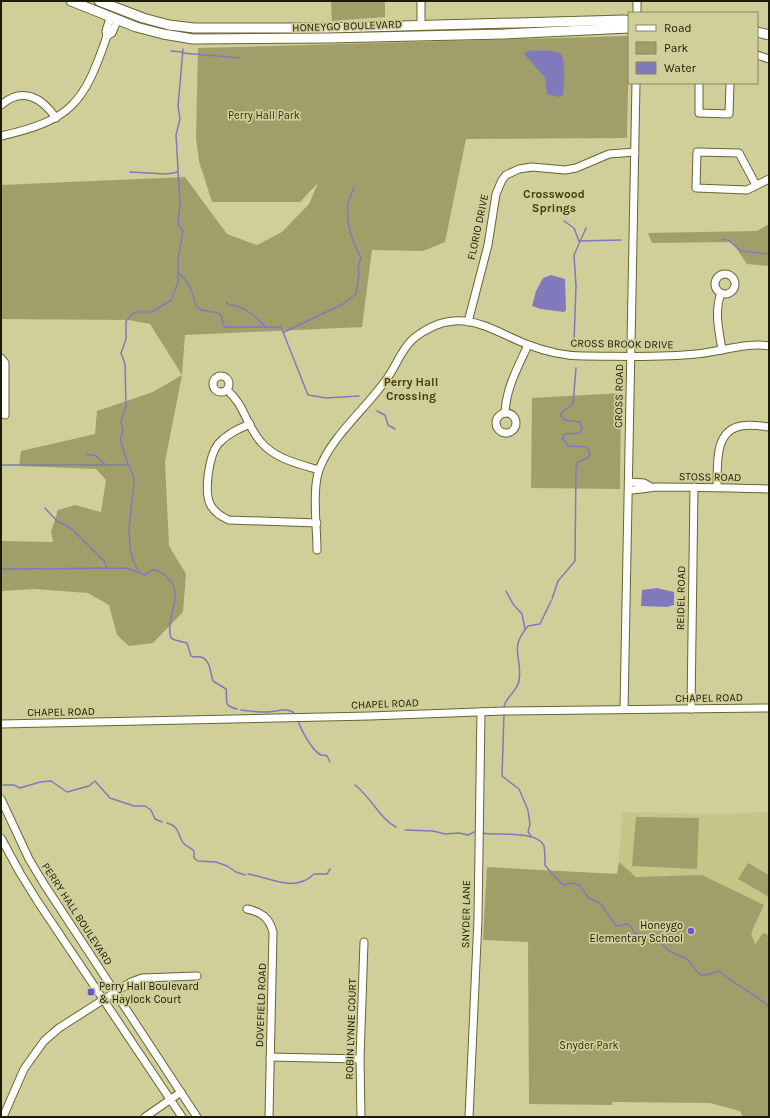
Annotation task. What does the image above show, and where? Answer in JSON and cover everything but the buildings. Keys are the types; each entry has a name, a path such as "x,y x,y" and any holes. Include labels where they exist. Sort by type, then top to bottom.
{"main road":[{"name":"HONEYGO BOULEVARD","path":"72,1 114,19 163,34 193,39 220,40 504,34 628,28"},
{"name":"HONEYGO BOULEVARD","path":"99,1 143,18 169,25 194,28 277,29 625,20 628,22"},
{"path":"758,32 769,35"}],"street":[{"path":"421,1 421,26"},
{"path":"637,1 637,12"},
{"path":"1,136 44,125 68,110 84,91 107,36 106,31 114,19"},
{"path":"758,56 769,60"},
{"name":"CROSS ROAD","path":"624,709 636,84"},
{"path":"700,84 699,114 729,114 730,84"},
{"path":"1,104 17,96 35,97 45,104 56,118"},
{"name":"FLORIO DRIVE","path":"468,322 488,245 496,194 502,180 506,175 519,169 532,167 565,170 586,166 609,154 635,152"},
{"path":"756,185 739,153 697,152 696,188 747,190 769,179"},
{"path":"720,293 717,304 717,318 722,350"},
{"name":"CROSS BROOK DRIVE","path":"317,550 316,488 319,470 329,451 380,389 389,376 402,351 413,340 428,329 443,323 454,321 468,322 481,325 528,345 549,351 581,356 670,356 769,346"},
{"path":"505,413 506,400 510,385 528,345"},
{"path":"1,358 5,364 5,415"},
{"path":"227,390 240,402 260,442 272,452 283,458 319,470"},
{"path":"250,424 229,434 214,451 210,461 208,479 208,496 210,504 220,516 229,520 317,523"},
{"path":"717,487 718,451 725,437 736,427 769,426"},
{"name":"STOSS ROAD","path":"629,486 643,490 651,487 769,489"},
{"name":"REIDEL ROAD","path":"691,709 694,487"},
{"name":"CHAPEL ROAD","path":"1,724 624,709 769,708"},
{"name":"SNYDER LANE","path":"469,1117 478,919 481,712"},
{"name":"PERRY HALL BOULEVARD","path":"1,799 29,859 197,1117"},
{"path":"1,838 20,873 102,999 182,1117"},
{"name":"DOVEFIELD ROAD","path":"247,910 256,911 266,918 273,932 269,1117"},
{"name":"ROBIN LYNNE COURT","path":"361,1117 360,1059 364,942"},
{"path":"3,1117 4,1103 24,1069 44,1041 59,1028 114,991 131,982 142,978 197,976"},
{"path":"270,1057 360,1059"},
{"path":"145,1117 181,1092"}],"shaded area":[{"name":"Honeygo Elementary School","path":"622,812 722,814 769,812 769,1117 743,1117 740,1111 710,1103 618,874"}],"green space":[{"path":"331,1 385,1 385,17 332,21"},
{"name":"Perry Hall Park","path":"628,36 627,138 466,139 445,242 423,251 372,250 362,327 185,335 182,375 150,324 128,320 1,319 1,185 185,177 227,234 257,245 282,232 309,204 318,183 300,202 212,202 199,161 196,138 198,48"},
{"path":"769,224 769,266 747,264 732,242 652,243 648,233 757,231"},
{"path":"182,375 165,462 169,546 186,574 183,612 153,643 129,646 117,635 109,605 88,593 34,589 1,591 1,541 53,542 51,532 58,510 75,505 101,512 106,480 96,469 19,466 21,451 95,434 97,411 153,392"},
{"path":"621,393 620,489 531,488 532,398"},
{"path":"636,817 699,818 697,869 632,866"},
{"name":"Snyder Park","path":"619,862 636,877 702,875 764,905 751,933 755,945 763,933 769,935 769,1117 743,1117 740,1111 710,1103 612,1102 612,1105 529,1104 528,942 483,940 487,867 617,874"},
{"path":"748,863 769,875 769,897 738,879"}],"water":[{"path":"527,51 550,51 561,54 564,61 563,95 559,97 547,94 545,78 524,54"},
{"path":"551,275 565,279 566,310 564,312 541,309 532,306 536,291 543,278"},
{"path":"657,588 674,592 674,605 667,607 641,606 642,590"}],"waterway":[{"path":"124,412 126,407 125,364 121,353 126,339 126,321 135,312 152,312 171,300 178,282 178,260 183,230 178,225 180,204 176,135 180,119 178,106 183,49"},
{"path":"171,51 182,52"},
{"path":"182,53 240,58"},
{"path":"130,172 167,174 178,172"},
{"path":"284,332 343,304 356,294 359,274 358,267 361,258 353,242 348,224 348,205 354,188"},
{"path":"564,221 574,228 579,241"},
{"path":"574,341 576,286 574,255 586,228"},
{"path":"722,239 728,240 741,251 769,254"},
{"path":"579,241 621,240"},
{"path":"179,273 190,287 197,307 201,310 215,312 221,315 225,327 281,327 308,395 326,398 359,396"},
{"path":"226,302 229,305 240,307 255,316 267,328"},
{"path":"552,599 558,581 575,561 576,467 578,462 589,457 590,455 589,450 586,447 568,446 562,438 565,434 580,433 582,427 580,422 564,420 561,416 562,412 573,404 576,368"},
{"path":"377,411 385,415 388,425 395,429"},
{"path":"123,414 121,421 123,431 120,439 133,475 134,484 129,528 130,549 134,563 139,572"},
{"path":"86,454 96,456 106,465"},
{"path":"1,465 128,465"},
{"path":"45,508 57,521 72,529 104,561 107,568"},
{"path":"1,569 126,568 145,575 151,570 162,573 172,582 175,590 174,605 170,622 171,638 187,643 191,656 201,657 207,661 213,681 226,689 227,704 232,708 237,709"},
{"path":"506,591 513,604 522,614 525,629"},
{"path":"504,708 506,701 518,685 519,681 520,673 517,647 522,634 528,626 540,624 551,601"},
{"path":"241,710 267,712 289,710 295,714"},
{"path":"504,714 502,776 519,789 528,810"},
{"path":"298,720 310,744 318,753 327,756 330,762"},
{"path":"3,785 14,785 20,788 40,782 51,781 67,792 89,786 95,781 110,798 134,806 145,806 151,810 155,819 162,822"},
{"path":"355,785 385,819 396,827"},
{"path":"528,811 530,824 528,832 531,836"},
{"path":"167,823 175,827 183,843 194,851 194,858 198,861 216,862 245,875"},
{"path":"405,830 433,831 445,834 459,833 468,835 474,832"},
{"path":"483,833 526,836 540,841 544,846 545,865 551,873 564,885 573,883 579,885 589,898 601,904 616,926 628,924 634,933 648,936 660,942 669,951 687,959 700,975 706,975 719,971 769,1007"},
{"path":"248,874 282,883 299,883 307,880 314,874 327,874 330,869"}],"place":[{"name":"Honeygo Elementary School","path":"691,931"},
{"name":"Perry Hall Boulevard & Haylock Court","path":"91,992"}],"district":[{"name":"Crosswood Springs","path":"554,201"},
{"name":"Perry Hall Crossing","path":"411,389"}]}
